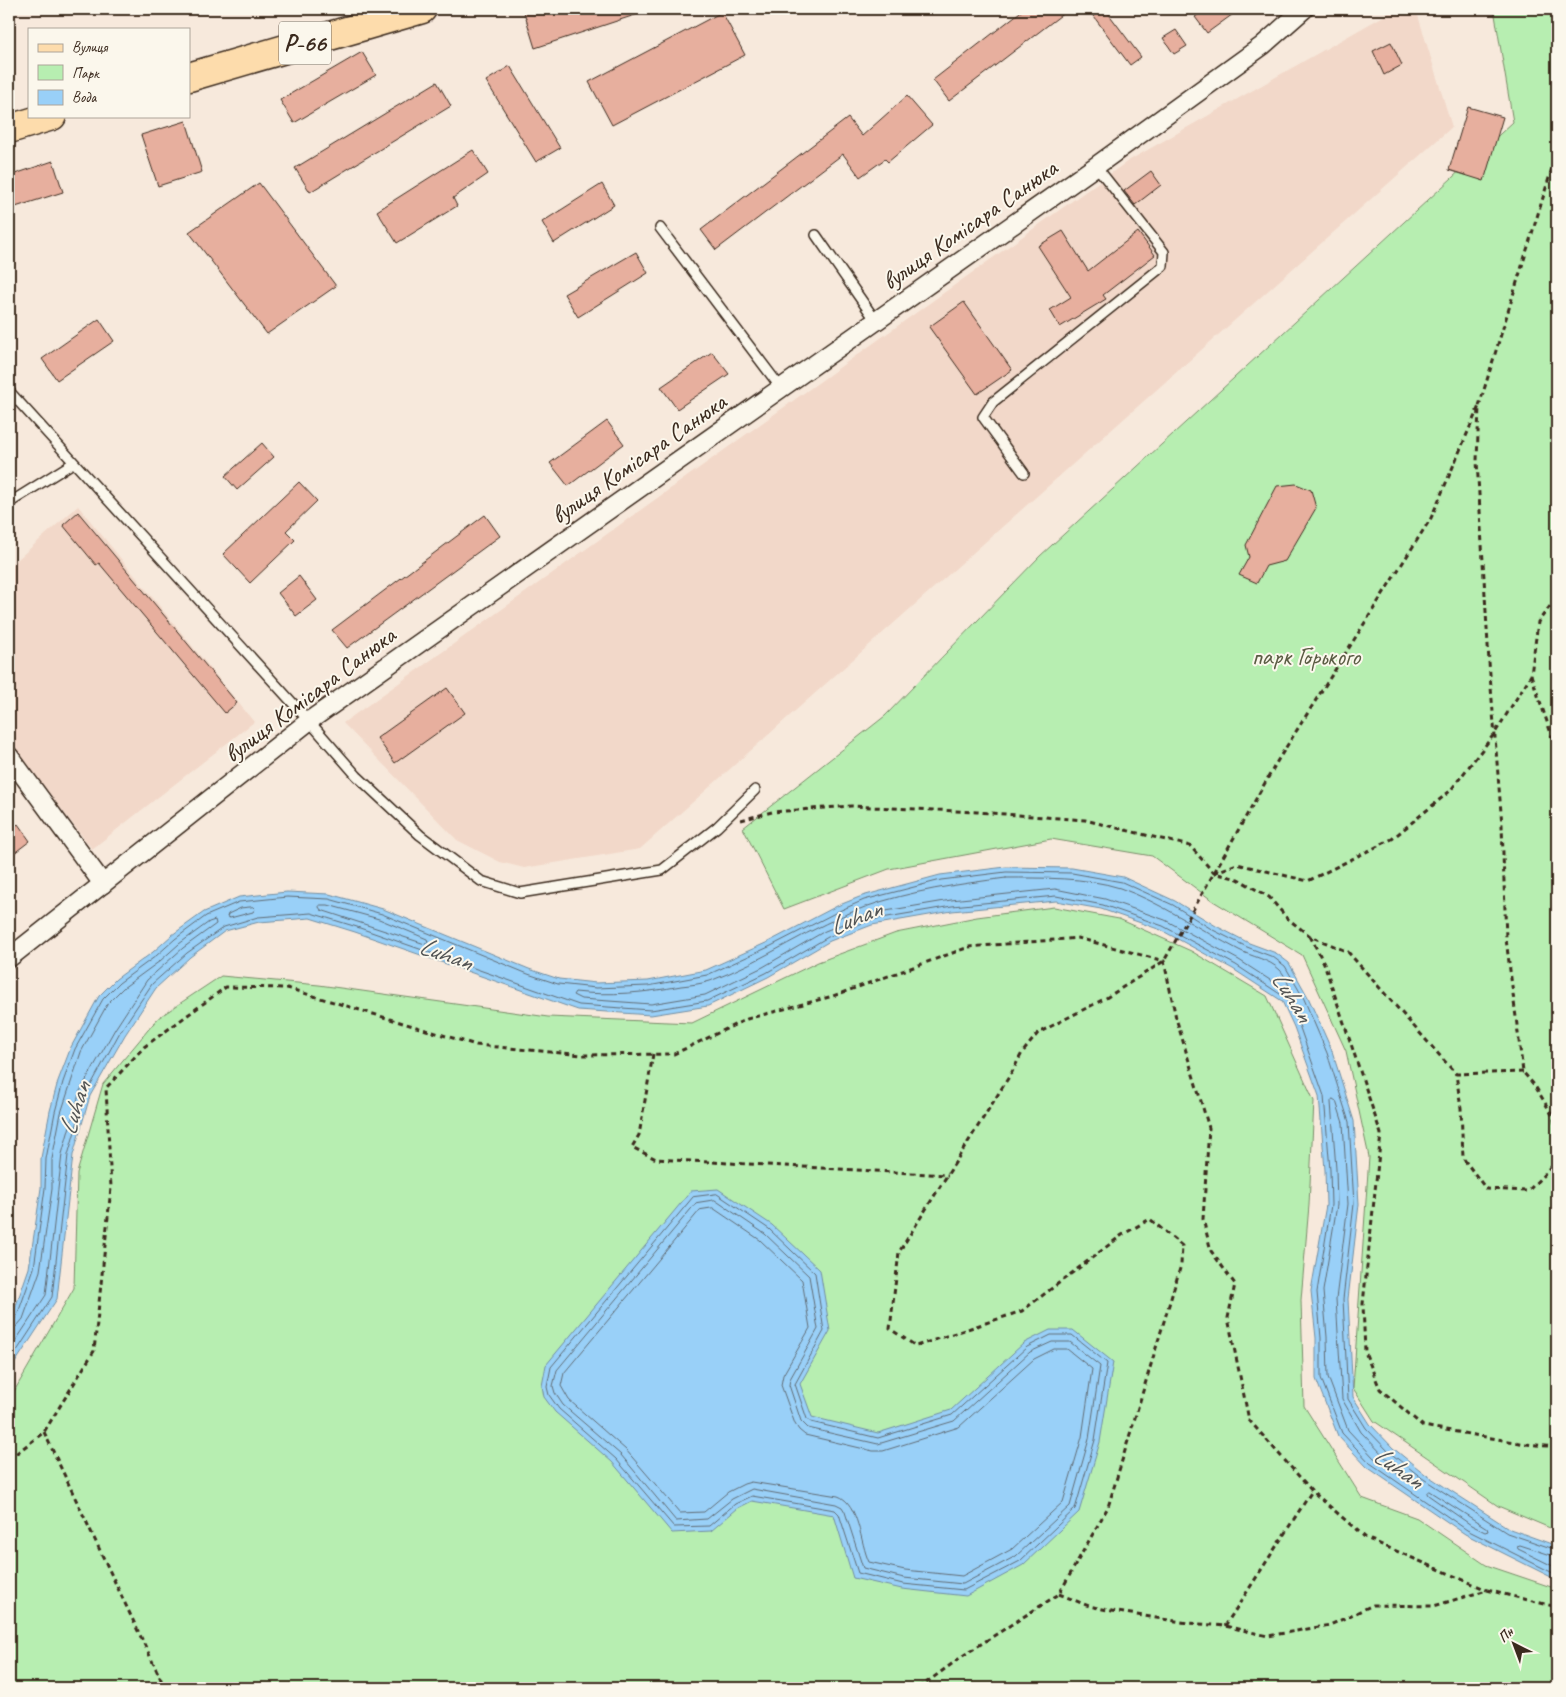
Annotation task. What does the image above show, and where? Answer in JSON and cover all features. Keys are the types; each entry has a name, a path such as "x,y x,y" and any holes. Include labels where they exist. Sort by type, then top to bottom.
{"main road":[{"name":"Р-66","path":"190,77 422,9"},
{"path":"10,126 44,118"}],"street":[{"name":"вулиця Комісара Санюка","path":"9,958 309,721 1096,166 1262,46 1304,9"},
{"path":"9,756 103,884"}],"lane":[{"path":"1024,473 983,417 992,402 1163,266 1164,252 1096,166"},
{"path":"660,228 781,388"},
{"path":"816,235 876,321"},
{"path":"9,391 357,776 420,835 481,881 520,894 662,870 717,827 755,790"},
{"path":"9,503 74,463"}],"path":[{"path":"919,1688 964,1655 1059,1594 1108,1507 1181,1265 1182,1246 1150,1219 1122,1235 1022,1311 916,1346 890,1329 899,1252 949,1175 1022,1053 1038,1034 1106,998 1164,961 1278,760 1431,518 1479,406 1557,152"},
{"path":"1479,406 1477,461 1489,662 1502,825 1506,939 1523,1072 1535,1086 1554,1118 1557,1141"},
{"path":"1214,873 1237,864 1308,881 1392,839 1450,791 1495,733 1531,675 1538,622 1557,597"},
{"path":"1531,675 1557,751"},
{"path":"717,827 772,812 851,806 977,812 1085,820 1190,846 1214,873 1238,879 1269,897 1288,919 1310,936 1348,952 1456,1074 1461,1108 1462,1158 1486,1189 1528,1191 1557,1161"},
{"path":"1310,936 1324,963 1381,1134 1363,1304 1365,1352 1380,1389 1423,1426 1526,1444 1557,1447"},
{"path":"9,1459 44,1432 94,1352 111,1188 106,1088 144,1046 226,987 287,988 476,1044 583,1055 674,1054 747,1019 833,996 969,947 1078,938 1164,961"},
{"path":"1164,961 1176,1018 1209,1128 1203,1219 1211,1251 1235,1284 1228,1318 1249,1420 1312,1491 1366,1538 1487,1590 1557,1607"},
{"path":"653,1054 639,1135 632,1147 656,1160 949,1175"},
{"path":"1456,1074 1523,1072"},
{"path":"44,1432 165,1688"},
{"path":"1225,1626 1312,1491"},
{"path":"1059,1594 1089,1606 1112,1611 1188,1624 1225,1626 1268,1636 1330,1624 1373,1605 1434,1606 1487,1590"}],"shaded area":[{"path":"1396,9 1416,9 1452,127 640,849 524,868 500,862 457,840 343,723 1128,161"},
{"path":"78,506 254,722 92,849 9,741 9,567"}],"green space":[{"name":"парк Горького","path":"1494,9 1557,9 1557,1531 1498,1506 1374,1421 1353,1388 1369,1157 1346,1051 1302,955 1213,901 1152,856 1051,839 889,869 784,909 743,828 885,716 1040,556 1513,122"},
{"path":"1054,907 1119,919 1191,951 1267,996 1314,1101 1309,1205 1301,1300 1304,1406 1362,1498 1417,1518 1486,1565 1557,1589 1557,1688 9,1688 9,1400 74,1288 77,1173 103,1084 158,1018 221,976 319,985 548,1017 692,1023 818,962 896,933 977,917"}],"water":[{"name":"Luhan","path":"1006,867 1072,868 1123,877 1175,901 1216,926 1249,943 1276,953 1289,963 1308,997 1332,1051 1354,1121 1359,1204 1348,1299 1353,1397 1370,1424 1393,1448 1425,1474 1510,1529 1557,1546 1557,1580 1465,1534 1367,1467 1338,1436 1316,1379 1316,1338 1311,1291 1326,1205 1319,1096 1294,1027 1282,1001 1233,969 1161,930 1101,909 1056,901 952,911 872,925 830,941 768,977 708,1006 651,1015 578,1010 310,918 259,922 225,931 190,957 156,988 125,1035 90,1096 73,1155 57,1299 9,1372 9,1319 13,1314 29,1268 41,1188 41,1158 58,1081 71,1047 99,996 116,979 204,912 239,897 287,892 329,894 383,909 529,969 559,979 596,983 648,981 706,970 768,942 837,906 862,896 940,875"},
{"path":"718,1189 772,1225 820,1270 830,1331 800,1384 812,1417 878,1433 951,1410 1024,1343 1050,1330 1073,1330 1113,1362 1100,1442 1079,1512 1023,1565 966,1596 902,1589 853,1578 834,1515 752,1501 738,1508 711,1531 672,1533 612,1462 555,1412 544,1397 542,1386 546,1365 691,1191"}],"building":[{"path":"523,9 646,9 647,11 535,48"},
{"path":"1024,9 1069,9 949,101 933,80"},
{"path":"1088,9 1105,9 1141,57 1130,65"},
{"path":"1206,9 1240,9 1207,33 1195,17"},
{"path":"722,12 745,55 612,125 589,82"},
{"path":"1176,30 1187,46 1174,54 1163,38"},
{"path":"1391,42 1402,65 1384,75 1373,51"},
{"path":"362,52 376,75 294,123 280,100"},
{"path":"510,66 560,148 536,162 486,81"},
{"path":"437,82 451,106 310,192 295,168"},
{"path":"907,96 932,125 888,162 885,159 860,177 843,154 716,250 701,230 848,118 862,136"},
{"path":"1468,107 1503,117 1484,181 1449,170"},
{"path":"186,121 202,172 158,186 141,135"},
{"path":"473,150 488,174 453,198 457,206 397,243 377,211"},
{"path":"53,161 63,192 9,209 9,176"},
{"path":"1151,171 1161,185 1135,205 1124,191"},
{"path":"259,183 336,286 267,334 189,232"},
{"path":"602,184 614,205 554,243 542,222"},
{"path":"1063,231 1088,271 1138,232 1155,255 1103,295 1106,299 1060,327 1050,310 1071,297 1038,246"},
{"path":"636,252 648,273 578,317 564,294"},
{"path":"964,302 1012,370 977,394 929,327"},
{"path":"99,319 114,341 57,380 42,359"},
{"path":"712,352 729,374 677,409 661,387"},
{"path":"607,421 624,444 568,486 550,463"},
{"path":"262,443 274,457 237,490 225,476"},
{"path":"299,482 317,501 286,531 295,540 250,583 223,554"},
{"path":"1296,484 1311,490 1316,508 1285,561 1266,566 1257,583 1239,575 1249,557 1246,545 1277,486"},
{"path":"78,512 237,703 225,713 99,563 96,565 63,525"},
{"path":"485,515 500,536 347,648 332,630"},
{"path":"299,576 317,600 296,616 278,593"},
{"path":"447,688 465,713 395,763 377,738"},
{"path":"18,824 30,841 9,857 9,831"}]}
